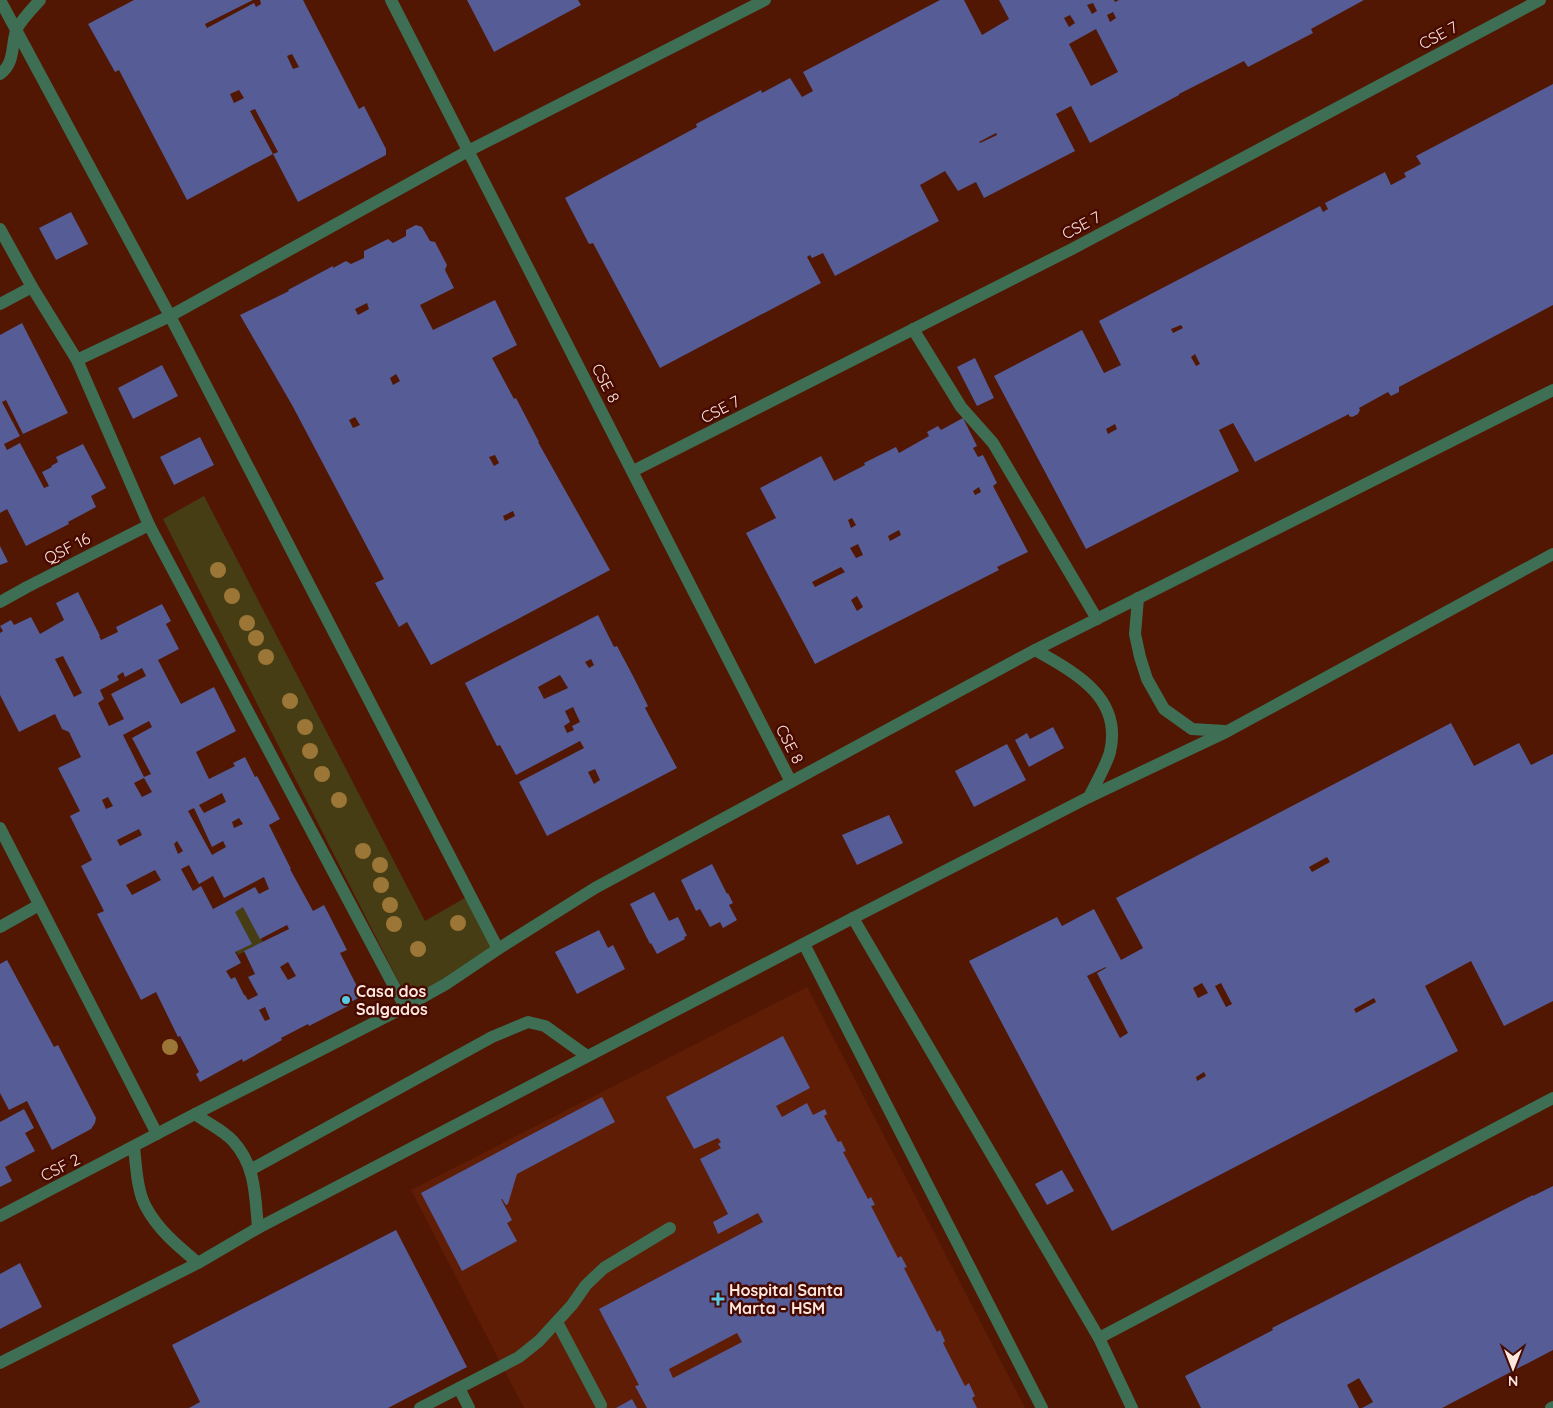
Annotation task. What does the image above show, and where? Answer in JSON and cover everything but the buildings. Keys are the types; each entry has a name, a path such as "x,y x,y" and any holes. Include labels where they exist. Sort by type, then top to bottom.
{"street":[{"path":"0,0 170,316 498,949"},
{"path":"0,74 6,70 11,60 16,30 40,0"},
{"name":"CSE 8","path":"390,0 791,782"},
{"path":"76,360 170,316 468,151 765,0"},
{"name":"CSE 7","path":"633,471 1081,244 1540,0"},
{"path":"0,229 76,360 149,525 405,1007"},
{"path":"0,304 32,286"},
{"path":"913,329 961,407 993,443 1097,619"},
{"path":"198,1264 176,1245 157,1224 145,1206 138,1180 134,1147 405,1007 446,984 594,888 1035,650 1553,390"},
{"name":"QSF 16","path":"0,602 149,525"},
{"path":"0,1363 198,1264 258,1228 853,918 1089,797 1226,732 1553,554"},
{"path":"1138,598 1135,634 1140,657 1147,680 1164,709 1192,729 1226,732"},
{"path":"1035,650 1073,672 1089,684 1102,702 1112,724 1110,752 1089,797"},
{"path":"0,828 157,1134"},
{"path":"0,927 39,905"},
{"path":"853,918 1099,1338 1132,1408"},
{"path":"804,944 1042,1408"},
{"path":"250,1170 492,1037 528,1022 545,1026 587,1056"},
{"path":"1099,1338 1553,1098"},
{"path":"195,1114 232,1140 246,1158 254,1182 258,1228"},
{"name":"CSF 2","path":"0,1216 134,1147"},
{"path":"420,1408 519,1357 557,1322 586,1285 604,1268 670,1228"},
{"path":"557,1322 601,1405"},
{"path":"459,1388 469,1408"}],"shaded area":[{"path":"204,496 425,921 470,895 498,949 410,1004 163,519"},
{"path":"240,898 263,942 238,955 216,910"},
{"name":"Hospital Santa Marta - HSM","path":"807,987 1025,1408 524,1408 411,1190"}],"place":[{"name":"Casa dos Salgados","path":"346,1000"},
{"name":"Hospital Santa Marta - HSM","path":"718,1299"}]}
